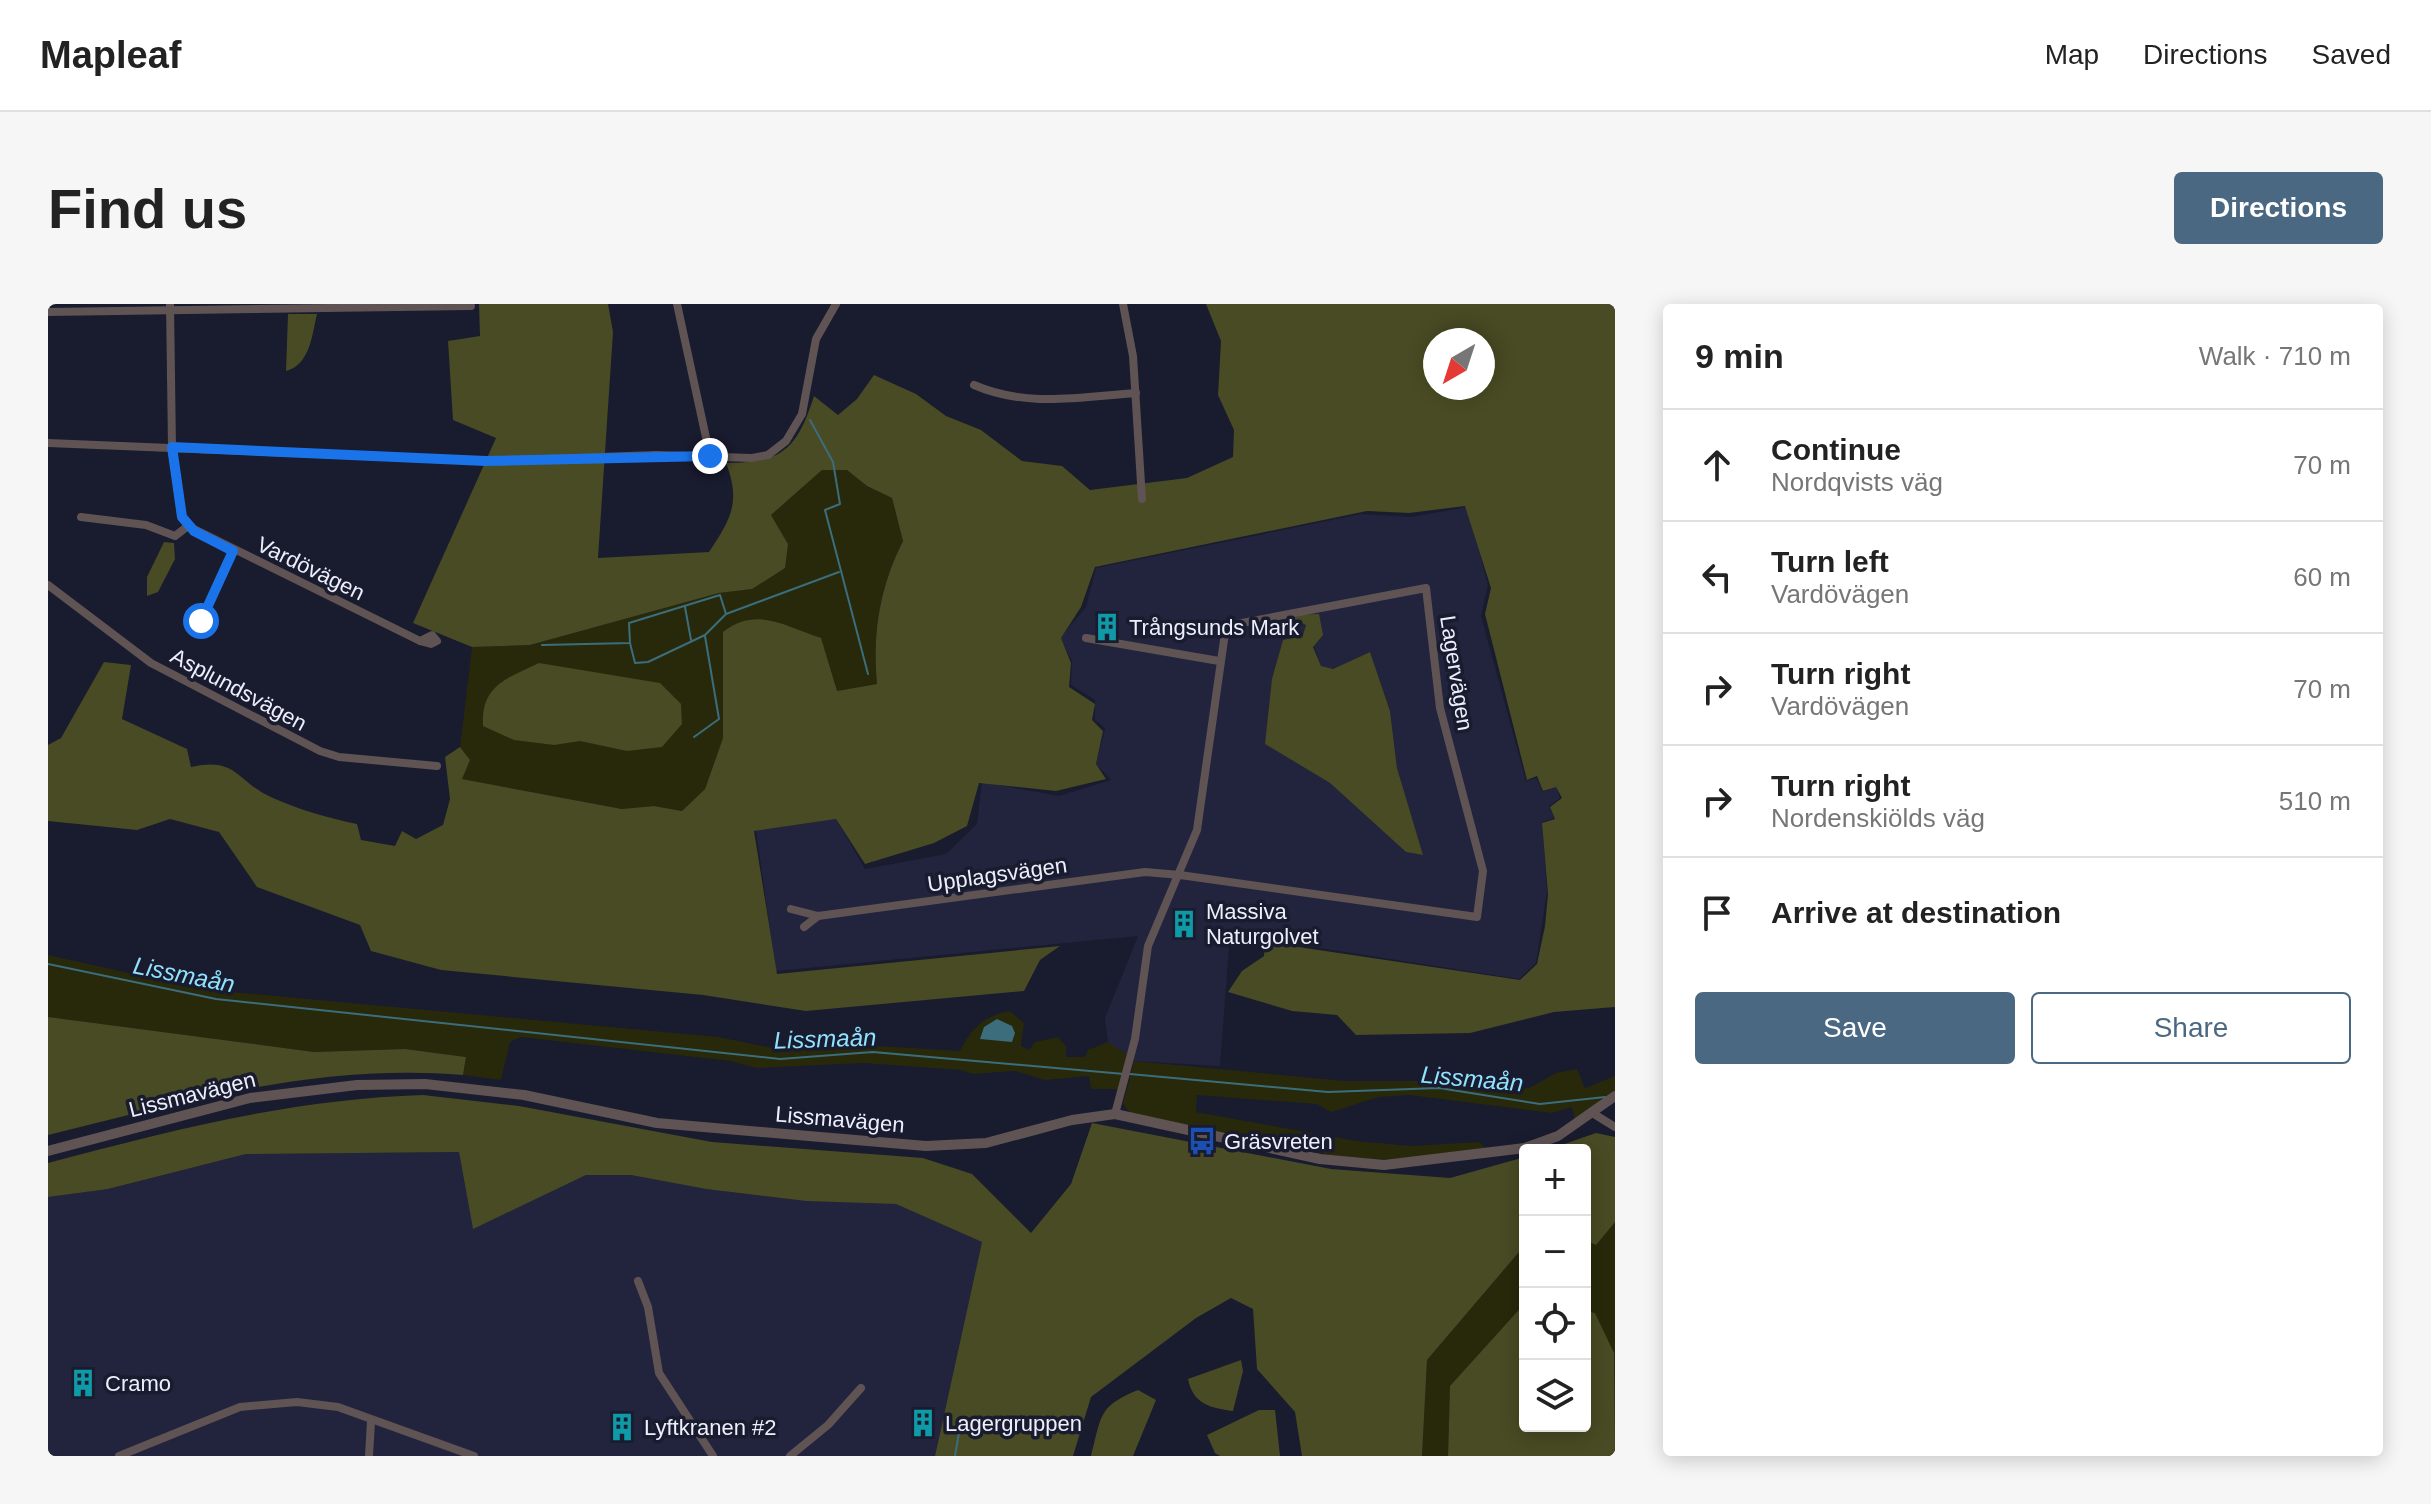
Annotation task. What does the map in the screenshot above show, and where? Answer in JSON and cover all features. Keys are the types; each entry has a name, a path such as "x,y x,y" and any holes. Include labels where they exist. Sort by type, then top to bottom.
{"street":[{"path":"677,304 710,456"},
{"path":"48,443 486,461 710,456 752,458 768,455 786,441 802,414 816,339 836,304"},
{"path":"1123,304 1136,393 1142,499"},
{"path":"48,312 170,306 471,306"},
{"path":"81,517 146,525 175,536 188,526 182,517 172,447 170,306"},
{"path":"974,385 998,396 1032,401 1136,393"},
{"name":"Vardövägen","path":"188,526 233,551 420,641"},
{"path":"201,621 233,551"},
{"name":"Asplundsvägen","path":"48,585 151,663 320,751 339,757 437,766"},
{"name":"Lagervägen","path":"1115,1114 1135,1039 1148,946 1197,830 1226,626 1426,588 1440,708 1483,871 1477,917 1180,875"},
{"path":"1086,638 1219,661"},
{"name":"Upplagsvägen","path":"818,916 1145,872 1180,875"},
{"path":"791,909 818,916"},
{"path":"804,927 818,916"},
{"name":"Lissmavägen","path":"48,1151 250,1098 357,1085 454,1087 524,1095 657,1123 926,1146 986,1143 1072,1120 1115,1114 1320,1159 1384,1165 1525,1148 1558,1136 1594,1114 1615,1096"},
{"path":"1594,1114 1615,1127"},
{"path":"638,1281 648,1307 659,1373 713,1456"},
{"path":"790,1456 828,1425 861,1388"},
{"path":"119,1456 240,1407 297,1402 338,1407 474,1456"},
{"path":"369,1456 371,1421"}],"shaded area":[{"path":"1467,507 1488,585 1481,616 1526,781 1536,778 1543,792 1556,787 1560,798 1549,806 1554,818 1542,822 1547,892 1536,963 1519,979 1230,934 1220,1066 1134,1061 1108,1042 1105,1018 1138,936 776,971 756,830 836,819 865,869 946,854 977,824 982,782 1059,796 1111,780 1096,764 1105,728 1095,720 1095,700 1071,685 1072,661 1060,638 1086,607 1096,568 1361,514 1411,517","holes":["1306,625 1321,666 1333,669 1370,652 1390,711 1397,768 1423,855 1406,852 1330,783 1265,744 1283,641 1303,635"]},
{"path":"997,1019 1012,1026 1015,1033 1012,1042 980,1039 984,1027"},
{"path":"459,1152 473,1228 586,1175 631,1175 706,1189 806,1201 896,1204 982,1242 935,1456 48,1456 48,1197 108,1189 246,1154"}],"green space":[{"path":"479,304 608,304 613,332 598,558 709,552 728,520 733,500 726,463 774,456 794,440 814,396 838,415 857,399 874,375 916,394 946,416 981,430 1022,461 1062,466 1090,490 1187,478 1233,457 1234,430 1218,395 1221,341 1206,304 1615,304 1615,1007 1554,1012 1470,1033 1356,1035 1337,1015 1292,1011 1228,992 1242,971 1264,956 1265,942 1520,980 1537,964 1548,894 1542,823 1555,819 1550,807 1562,798 1556,787 1543,791 1537,776 1527,780 1485,614 1491,588 1465,506 1409,513 1367,511 1095,567 1081,607 1061,638 1071,663 1069,687 1095,704 1092,720 1103,731 1096,764 1106,779 1056,791 979,783 967,826 934,843 865,864 836,819 754,831 777,974 1060,946 1040,960 1024,991 806,1011 703,995 441,970 371,951 360,925 257,887 219,832 170,819 137,830 48,821 48,745 61,738 104,662 131,665 122,719 187,749 191,767 219,765 228,768 273,798 357,824 361,840 395,846 402,831 416,839 443,825 450,799 445,757 460,747 470,760 462,779 622,809 654,806 682,811 705,789 723,738 723,632 735,624 759,619 821,638 837,691 877,684 877,628 883,593 903,541 892,498 867,486 847,470 822,470 771,515 788,544 785,568 752,589 719,593 530,645 472,647 413,623 496,438 453,420 448,341 480,336"},
{"path":"288,314 317,314 305,356 294,368 286,371"},
{"path":"822,470 847,470 867,486 892,498 903,541 883,593 877,629 877,684 837,691 723,632 723,738 705,789 682,811 654,806 623,809 461,779 470,760 460,747 472,647 530,645 719,593 752,589 788,544 771,515"},
{"path":"164,542 174,543 175,559 158,592 147,596 147,577"},
{"path":"1319,614 1323,635 1313,647 1321,666 1333,669 1370,652 1390,711 1397,768 1423,855 1406,852 1330,783 1265,744 1272,679 1283,640 1303,635 1306,625 1294,620 1295,615"},
{"path":"539,663 660,683 681,704 682,724 662,747 627,751 580,741 554,745 514,740 483,726 483,712 491,692 506,679"},
{"path":"48,955 200,989 718,1037 778,1049 843,1044 960,1051 980,1024 1010,1011 1024,1023 1021,1046 1029,1050 1035,1042 1058,1037 1066,1046 1066,1057 1085,1057 1088,1050 1108,1042 1127,1054 1119,1089 1091,1089 1089,1076 1045,1080 1015,1071 973,1074 961,1070 863,1063 757,1068 730,1061 521,1037 510,1042 501,1080 463,1075 466,1057 405,1049 314,1052 48,1017"},
{"path":"48,1017 314,1052 405,1049 466,1057 463,1075 410,1073 305,1080 202,1098 48,1135"},
{"path":"1134,1061 1345,1081 1457,1081 1518,1089 1529,1088 1556,1073 1577,1069 1585,1088 1615,1076 1615,1091 1575,1121 1572,1107 1552,1113 1409,1095 1379,1097 1331,1112 1317,1104 1197,1095 1196,1112 1356,1141 1411,1146 1480,1142 1487,1151 1379,1160 1331,1155 1131,1114 1123,1104"},
{"path":"423,1095 519,1106 712,1142 923,1158 972,1174 1031,1233 1071,1184 1092,1123 1331,1169 1450,1178 1519,1159 1519,1252 1427,1360 1422,1456 1302,1456 1295,1412 1257,1369 1253,1309 1231,1298 1196,1318 1091,1397 1073,1456 935,1456 982,1242 896,1204 806,1201 706,1189 631,1175 586,1175 473,1229 459,1152 246,1154 108,1189 48,1197 48,1163 233,1118 374,1098"},
{"path":"1596,1133 1615,1137 1615,1222 1596,1245 1591,1243 1591,1144 1564,1144"},
{"path":"1615,1201 1615,1456 1450,1456 1519,1428 1519,1432 1591,1432 1591,1231"},
{"path":"1519,1252 1519,1310 1450,1386 1448,1456 1422,1456 1427,1360"},
{"path":"1519,1310 1519,1432 1591,1432 1591,1312 1595,1313 1614,1353 1615,1456 1448,1456 1450,1386"},
{"path":"1241,1360 1243,1371 1233,1411 1210,1406 1198,1399 1188,1379"},
{"path":"1138,1390 1156,1400 1133,1456 1091,1456 1103,1414 1115,1402"},
{"path":"1259,1410 1275,1410 1280,1456 1220,1456 1215,1453 1207,1435"}],"waterway":[{"path":"810,420 833,462 840,504 825,510 868,674"},
{"path":"630,643 635,663 648,662 705,635 726,614 839,572"},
{"path":"542,645 630,643 629,623 720,595 726,614"},
{"path":"685,607 691,640"},
{"path":"694,737 719,719 705,636"},
{"name":"Lissmaån","path":"48,964 216,999 780,1059 873,1052 1124,1074"},
{"name":"Lissmaån","path":"1130,1074 1328,1092 1439,1088 1540,1104 1605,1097"},
{"path":"955,1456 960,1427"}],"place":[{"name":"Trångsunds Mark","path":"1107,627"},
{"name":"Massiva Naturgolvet","path":"1184,924"},
{"name":"Gräsvreten","path":"1202,1141"},
{"name":"Cramo","path":"83,1383"},
{"name":"Lagergruppen","path":"923,1423"},
{"name":"Lyftkranen #2","path":"622,1427"}],"route":[{"path":"201,621 233,551 194,531 182,517 172,447 486,461 710,456"}]}
